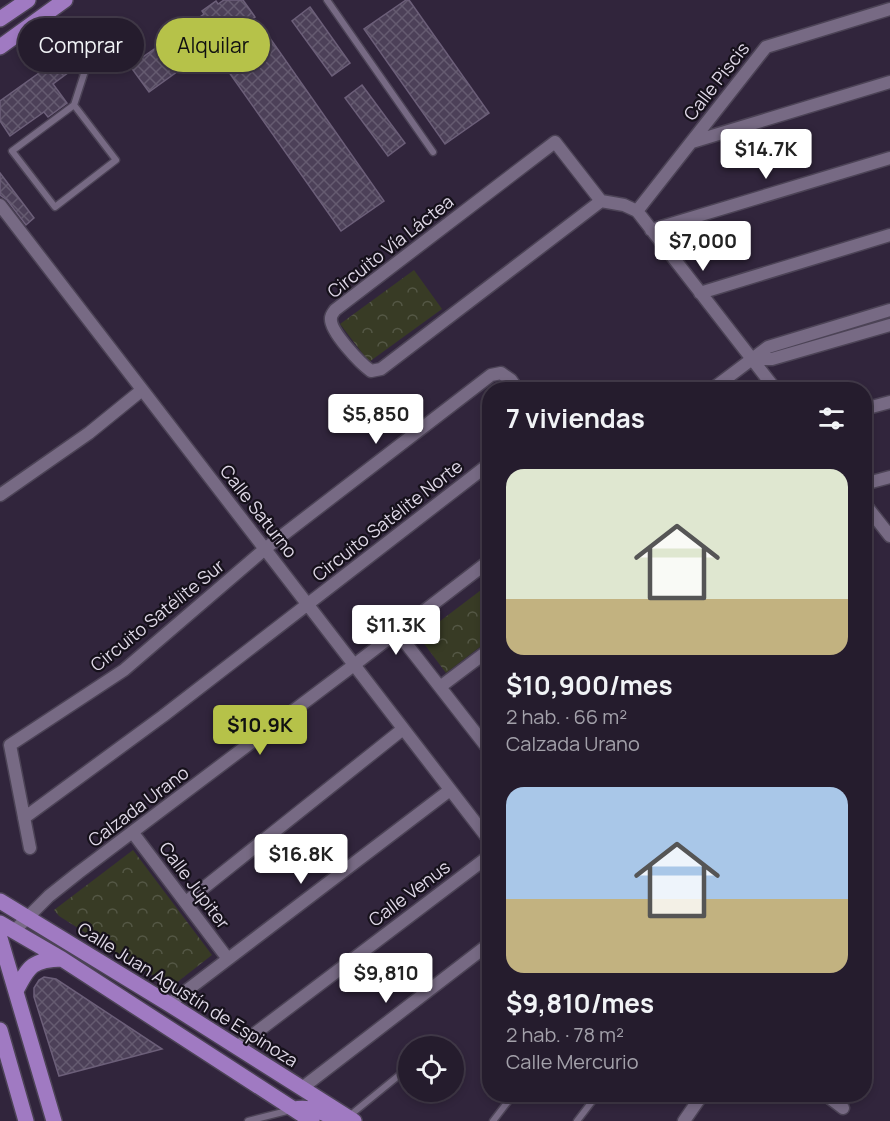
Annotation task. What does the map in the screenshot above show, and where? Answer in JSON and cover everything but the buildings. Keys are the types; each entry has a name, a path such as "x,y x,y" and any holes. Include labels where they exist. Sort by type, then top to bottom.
{"main road":[{"path":"0,19 28,0"},
{"path":"0,47 64,0"},
{"name":"Calle Juan Agustín de Espinoza","path":"0,901 169,1004 302,1088 348,1120"},
{"name":"Calle Juan Agustín de Espinoza","path":"0,923 62,959 312,1121"},
{"path":"0,938 54,1121"},
{"path":"16,991 27,969 34,963 47,959 62,959"},
{"path":"0,1030 26,1121"},
{"path":"294,1109 312,1108 348,1120"}],"street":[{"name":"Calle Piscis","path":"637,211 766,47 890,9"},
{"path":"692,141 890,82"},
{"name":"Circuito Vía Láctea","path":"555,142 601,201 381,369 371,371 362,364 333,328 331,318 335,310 555,142"},
{"path":"651,230 890,158"},
{"path":"601,201 624,205 637,211 770,382"},
{"name":"Calle Saturno","path":"0,205 482,831"},
{"path":"700,293 890,234"},
{"path":"721,382 768,347 890,310"},
{"path":"751,359 772,359 890,325"},
{"path":"266,548 491,375 501,373 512,382"},
{"path":"0,495 89,433 142,390"},
{"path":"872,407 890,402"},
{"name":"Circuito Satélite Norte","path":"308,605 482,469"},
{"path":"872,482 890,477"},
{"path":"872,513 890,536"},
{"name":"Circuito Satélite Sur","path":"30,848 10,745 124,670 266,548"},
{"name":"Calzada Urano","path":"14,931 78,873 482,566"},
{"path":"24,818 163,716 308,605"},
{"path":"397,632 482,741"},
{"path":"440,687 482,655"},
{"path":"186,902 403,729"},
{"path":"169,1004 450,790"},
{"name":"Calle Júpiter","path":"133,833 228,959"},
{"name":"Calle Venus","path":"237,1047 482,861"},
{"path":"302,1088 482,949"},
{"path":"691,1118 699,1102"},
{"path":"835,1102 843,1108"}],"lane":[{"path":"327,0 433,152"},
{"path":"44,15 55,36 84,74 74,105 12,151 55,207 116,160 74,105"},
{"path":"348,1120 398,1077"},
{"path":"493,1121 508,1102"},
{"path":"577,1121 592,1102"},
{"path":"248,1121 294,1109"}],"green space":[{"path":"414,270 442,309 369,362 340,324"},
{"path":"482,589 482,645 446,673 419,637"},
{"path":"133,850 212,955 171,987 59,916 54,910"}]}
